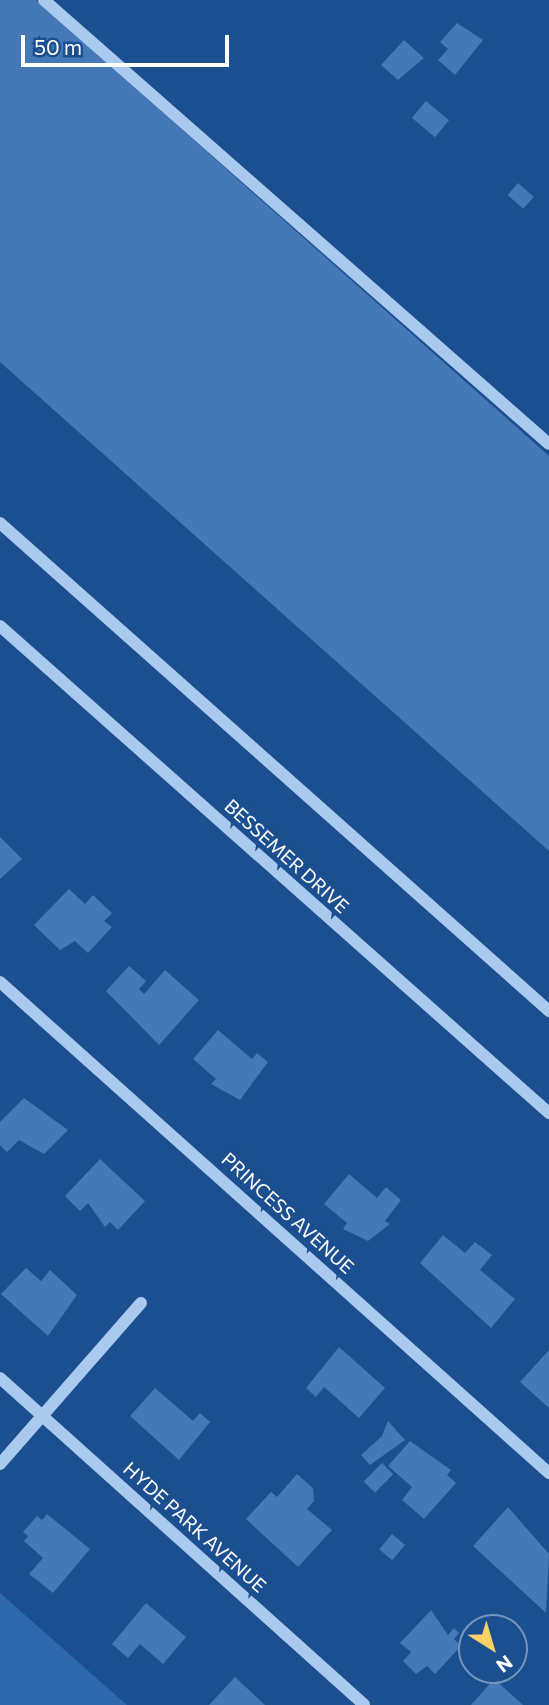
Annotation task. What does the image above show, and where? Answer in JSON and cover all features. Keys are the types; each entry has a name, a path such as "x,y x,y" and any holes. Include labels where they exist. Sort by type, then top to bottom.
{"street":[{"path":"44,0 549,444"},
{"path":"0,523 549,1011"},
{"name":"BESSEMER DRIVE","path":"0,626 549,1114"},
{"name":"PRINCESS AVENUE","path":"0,982 549,1473"},
{"path":"0,1464 141,1303"},
{"name":"HYDE PARK AVENUE","path":"0,1378 364,1705"}],"shaded area":[{"path":"0,1593 127,1705 0,1705"}],"building":[{"path":"0,0 36,0 549,456 549,851 0,362"},
{"path":"457,23 483,40 455,75 438,60 448,49 440,42"},
{"path":"404,40 424,58 398,80 381,65"},
{"path":"426,101 449,120 435,137 412,118"},
{"path":"518,183 534,197 523,209 508,195"},
{"path":"0,837 22,859 0,879"},
{"path":"69,889 85,904 93,895 112,913 104,921 112,927 88,953 75,941 60,950 34,925"},
{"path":"129,966 146,981 139,989 144,994 165,970 199,1000 159,1045 106,991"},
{"path":"218,1030 252,1059 257,1053 268,1062 240,1100 211,1084 216,1079 193,1059"},
{"path":"24,1098 68,1130 44,1154 19,1140 7,1152 0,1145 0,1122"},
{"path":"100,1159 145,1201 118,1230 110,1222 105,1227 88,1203 80,1211 65,1196"},
{"path":"349,1174 377,1198 386,1187 401,1200 385,1221 390,1224 368,1241 343,1229 347,1223 324,1204"},
{"path":"443,1235 465,1253 475,1242 492,1255 480,1270 515,1299 491,1328 420,1263"},
{"path":"26,1268 41,1281 50,1270 77,1295 48,1336 1,1294"},
{"path":"339,1347 385,1388 359,1418 324,1387 316,1397 306,1388"},
{"path":"549,1350 549,1408 520,1382"},
{"path":"155,1388 193,1421 200,1413 210,1422 179,1460 130,1416"},
{"path":"388,1421 405,1440 370,1465 361,1455 382,1436"},
{"path":"410,1441 451,1470 447,1475 456,1483 424,1519 402,1500 412,1487 388,1466"},
{"path":"382,1463 393,1474 375,1493 364,1481"},
{"path":"297,1474 313,1488 314,1501 307,1509 332,1530 298,1567 246,1519 271,1492 277,1497"},
{"path":"508,1507 549,1554 546,1613 473,1546"},
{"path":"47,1514 90,1549 53,1593 29,1574 43,1558 24,1541 28,1536 23,1532 37,1516 42,1520"},
{"path":"392,1534 405,1545 392,1560 379,1549"},
{"path":"146,1603 186,1637 163,1664 140,1644 128,1658 112,1644"},
{"path":"431,1610 448,1635 454,1628 458,1632 454,1639 458,1643 458,1649 435,1674 427,1666 416,1674 403,1661 411,1652 400,1643"},
{"path":"235,1677 265,1705 209,1705"},
{"path":"490,1684 500,1684 523,1705 471,1705"}]}
